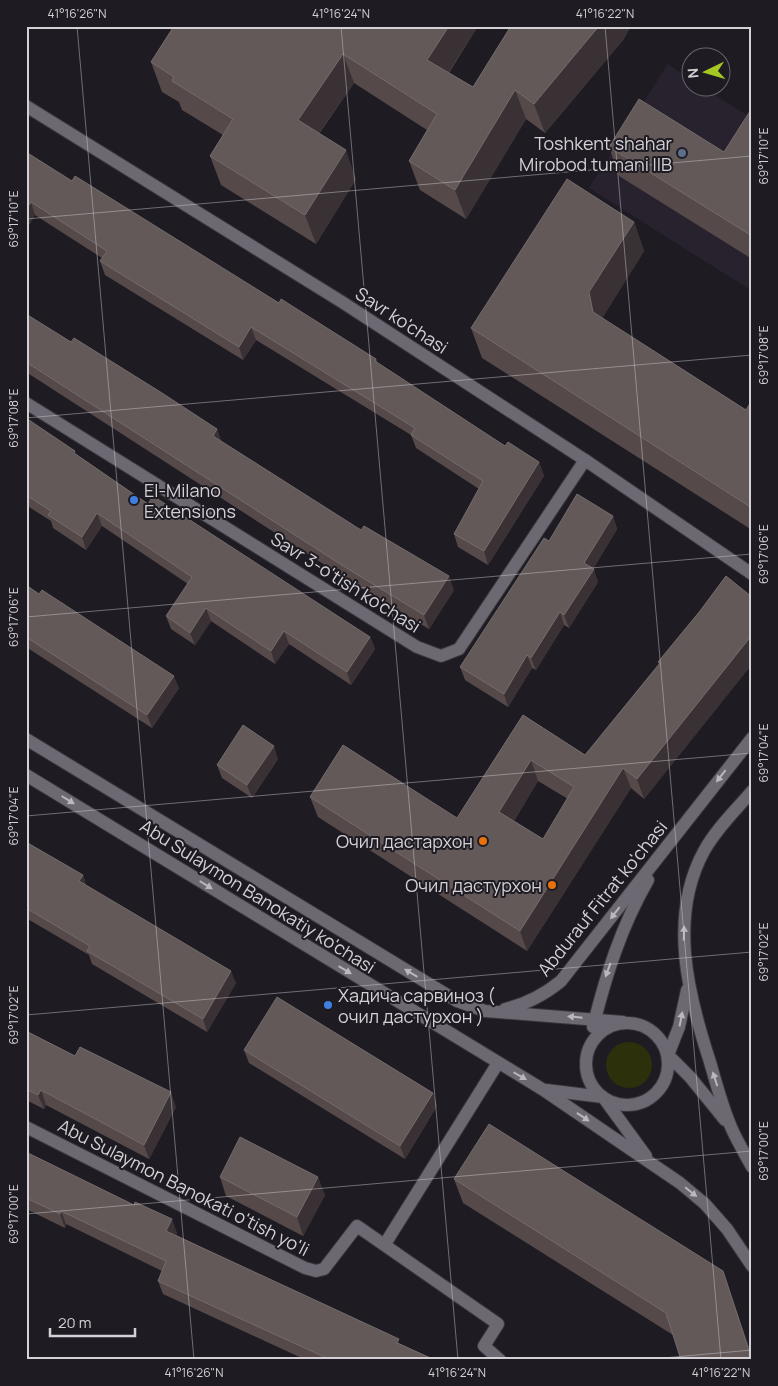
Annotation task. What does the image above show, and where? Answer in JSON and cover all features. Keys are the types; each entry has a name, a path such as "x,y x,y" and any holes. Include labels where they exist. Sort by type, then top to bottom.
{"main road":[{"name":"Savr ko'chasi","path":"26,106 334,297 585,460 752,574"},
{"name":"Savr 3-o'tish ko'chasi","path":"26,403 417,647 441,656 459,649 585,460"},
{"name":"Abdurauf Fitrat ko'chasi","path":"485,1011 507,1008 528,1002 546,994 562,981 752,738"},
{"name":"Abu Sulaymon Banokatiy ko'chasi","path":"26,739 457,1001 485,1011 623,1022"},
{"name":"Abu Sulaymon Banokatiy ko'chasi","path":"26,775 542,1089 652,1164 705,1204 727,1229 752,1266"},
{"path":"752,791 704,851 696,870 686,907 684,945 688,981 700,1032 730,1125 752,1167"},
{"name":"Abdurauf Fitrat ko'chasi","path":"587,1053 604,980 620,937 644,887 687,819"},
{"path":"668,1055 679,1027 688,981"},
{"path":"542,1089 603,1097 614,1103 627,1105 650,1098 666,1080 669,1067 664,1043 647,1027 623,1022 611,1025 600,1032 592,1041 587,1053 588,1078 603,1097 652,1164"},
{"path":"668,1055 690,1077 730,1125"},
{"path":"385,1244 498,1063"},
{"name":"Abu Sulaymon Banokati o'tish yo'li","path":"26,1127 305,1268 316,1271 324,1269 357,1226 498,1324 484,1346 500,1360"}],"shaded area":[{"name":"Toshkent shahar Mirobod tumani IIB","path":"668,64 680,72 680,98 720,98 752,118 752,291 589,188"}],"green space":[{"path":"634,1042 646,1048 651,1056 651,1074 646,1082 638,1087 624,1088 612,1082 607,1074 606,1060 612,1048 620,1043"}],"building":[{"path":"174,26 449,26 427,60 473,87 511,26 599,26 534,104 515,90 455,190 409,161 437,114 343,54 298,120 346,150 305,215 210,156 233,119 172,81 174,77 151,62"},
{"path":"639,99 724,152 752,108 752,236 609,147"},
{"path":"26,152 72,181 75,176 279,303 281,299 376,359 375,361 505,446 508,442 539,462 484,551 454,534 483,481 411,435 415,428 251,327 239,347 100,261 107,251 31,202 26,209"},
{"path":"567,179 634,222 589,292 593,312 746,410 752,400 752,508 471,328"},
{"path":"26,314 71,342 74,338 162,393 217,429 213,436 361,530 364,526 449,576 424,615 340,564 26,362"},
{"path":"26,418 148,504 153,496 370,637 347,672 284,631 271,651 206,608 190,633 166,616 192,577 97,513 82,537 48,515 51,511 26,495"},
{"path":"577,494 613,516 584,563 594,569 564,615 560,612 531,658 527,655 504,694 460,667 544,538 549,541"},
{"path":"726,576 752,597 752,635 637,779 623,768 520,931 310,797 343,745 457,818 523,715 585,755","holes":["531,760 574,787 543,839 499,812"]},
{"path":"26,585 39,594 42,590 174,676 147,715 26,637"},
{"path":"243,725 274,746 247,785 217,765"},
{"path":"26,842 83,875 79,881 231,971 203,1019 87,951 90,946 26,908"},
{"path":"277,997 433,1093 400,1146 244,1050"},
{"path":"26,1031 75,1056 80,1047 171,1092 144,1145 41,1090 38,1095 26,1089"},
{"path":"489,1124 723,1271 752,1360 681,1360 666,1313 454,1179"},
{"path":"240,1137 318,1177 297,1217 220,1177"},
{"path":"26,1152 134,1205 135,1202 172,1219 166,1231 399,1339 397,1343 435,1360 331,1360 158,1281 166,1261 61,1211 60,1214 26,1198"}],"place":[{"name":"Toshkent shahar Mirobod tumani IIB","path":"682,153"},
{"name":"El-Milano Extensions","path":"134,500"},
{"name":"Очил дастархон","path":"483,841"},
{"name":"Очил дастурхон","path":"552,885"},
{"name":"Хадича сарвиноз ( очил дастурхон )","path":"328,1005"}]}
